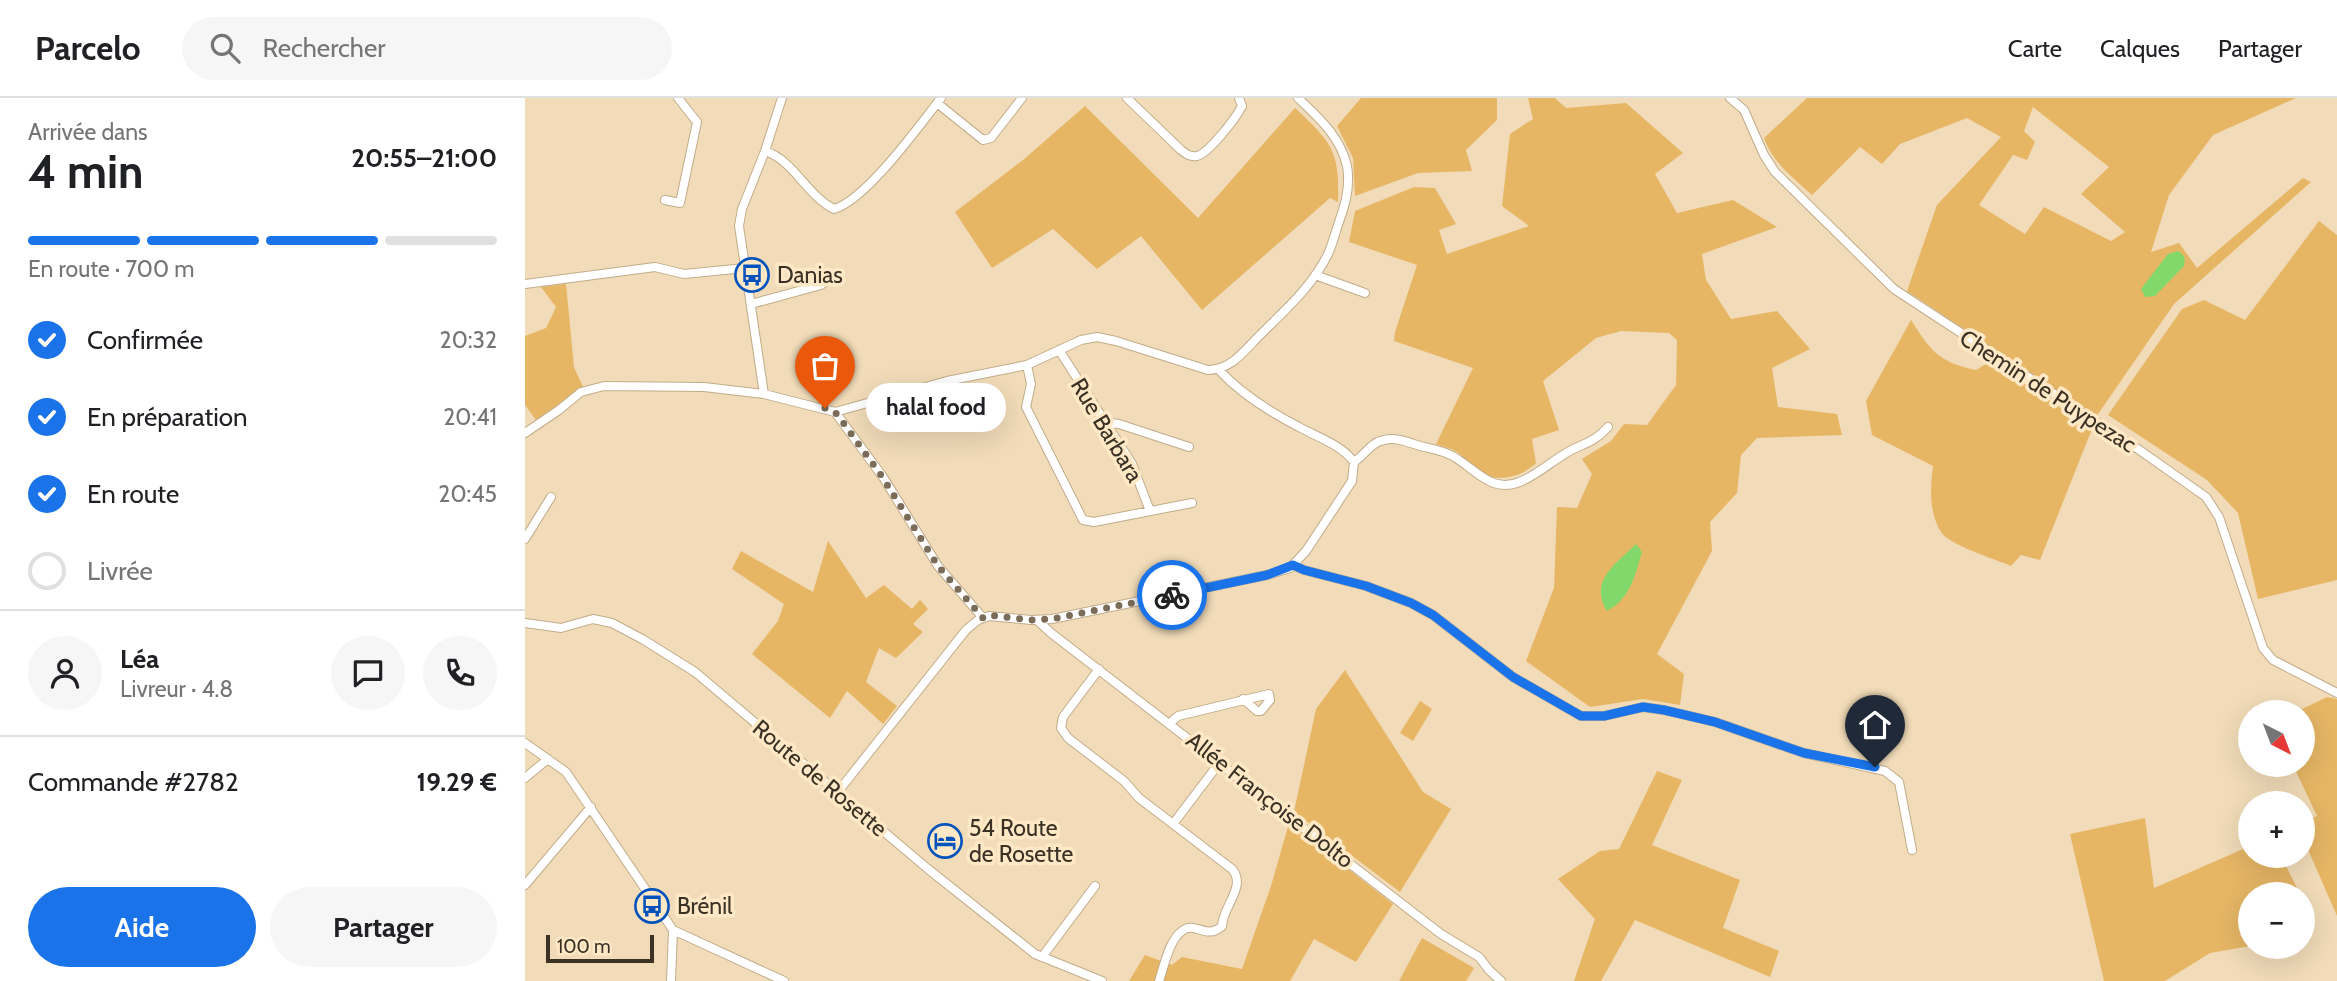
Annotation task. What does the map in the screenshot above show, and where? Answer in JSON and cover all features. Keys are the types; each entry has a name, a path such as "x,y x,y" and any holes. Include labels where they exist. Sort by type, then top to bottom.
{"street":[{"path":"664,200 680,203 697,122 678,98"},
{"path":"764,394 739,226 742,209 782,98"},
{"path":"765,151 785,162 823,203 834,209 845,206 873,180 939,100 982,140 991,138 1022,98"},
{"path":"1127,98 1189,156 1204,152 1237,116 1241,106 1239,98"},
{"path":"525,433 559,411 581,392 592,388 703,387 764,394 835,412 938,383 1027,365 1081,340 1097,337 1207,370 1219,370 1234,362 1315,275 1328,254 1346,203 1347,169 1340,145 1326,124 1297,98"},
{"name":"Chemin de Puypezac","path":"1730,98 1744,110 1764,155 1775,172 1894,289 2138,449 2206,497 2219,517 2263,648 2273,660 2337,693"},
{"path":"525,284 655,267 684,274 745,268"},
{"path":"751,304 821,285 835,274"},
{"path":"1315,275 1365,293"},
{"name":"Rue Barbara","path":"1059,351 1132,464 1150,511"},
{"path":"1027,365 1031,389 1026,407 1083,520 1094,522 1192,503"},
{"path":"837,793 967,630 983,618 989,615 1037,620 1220,586 1267,575 1293,565 1306,551 1343,497 1354,474 1354,462 1344,451 1248,396 1219,370"},
{"path":"835,412 883,478 938,566 983,618"},
{"path":"1104,422 1119,424 1189,447"},
{"path":"1354,462 1374,443 1396,439 1454,456 1487,482 1511,485 1523,481 1567,452 1597,439 1608,427"},
{"path":"525,540 551,497"},
{"path":"1293,565 1366,586 1411,603 1433,615 1513,677 1581,716 1604,716 1643,707 1664,710 1715,722 1804,753 1885,771 1899,782 1912,850"},
{"name":"Route de Rosette","path":"525,623 561,628 593,619 613,623 645,640 695,672 938,877 1035,954 1102,981"},
{"name":"Allée Françoise Dolto","path":"1037,620 1441,934 1479,957 1501,981"},
{"path":"1099,669 1063,717 1062,732 1124,781 1139,798 1232,869 1239,883 1222,926 1216,931 1210,933 1191,927 1182,930 1175,939 1159,981"},
{"path":"1170,723 1178,716 1243,699"},
{"path":"525,743 566,772 673,930 784,981"},
{"path":"525,778 548,759"},
{"path":"1173,824 1220,762"},
{"path":"525,885 591,807"},
{"path":"1042,957 1095,886"},
{"path":"671,981 673,930"}],"shaded area":[{"path":"1361,98 1497,98 1497,120 1466,150 1472,171 1418,173 1355,196 1353,158 1337,126"},
{"path":"1528,98 1555,98 1566,108 1626,103 1683,153 1655,174 1677,213 1733,200 1777,227 1702,254 1706,280 1731,319 1777,311 1810,349 1772,368 1778,407 1837,414 1842,435 1757,438 1741,455 1737,493 1710,522 1712,551 1657,654 1684,674 1680,705 1643,699 1590,707 1526,661 1554,588 1557,507 1577,508 1592,474 1582,459 1611,441 1624,424 1647,425 1676,385 1677,340 1669,333 1621,331 1596,338 1543,381 1559,430 1532,439 1536,463 1524,472 1509,477 1486,475 1460,454 1436,444 1473,368 1394,341 1417,265 1349,242 1355,211 1414,187 1435,188 1456,224 1439,230 1447,254 1529,226 1502,206 1510,134 1533,119"},
{"path":"1807,98 2296,98 2213,135 2169,195 2151,252 2179,243 2197,268 2303,178 2311,182 2174,304 2096,417 1907,291 1937,205 2001,137 1967,118 1900,144 1882,164 1860,147 1812,195 1778,163 1764,138","holes":["2033,107 2109,167 2081,194 2125,232 2111,241 2044,207 2025,234 1979,205 2013,155 2027,160 2035,142 2024,131"]},
{"path":"1085,106 1198,218 1295,108 1331,148 1337,170 1338,202 1330,198 1202,310 1141,236 1097,269 1053,229 992,268 955,212 1023,160"},
{"path":"2319,221 2337,235 2337,580 2258,599 2238,513 2207,480 2108,415 2182,309 2204,300 2245,320"},
{"path":"2178,251 2184,257 2184,266 2155,296 2145,297 2141,289 2168,254"},
{"path":"566,284 574,367 583,387 536,420 525,405 525,336 546,328 556,307 541,287"},
{"path":"1911,320 1924,340 1944,359 1976,370 1991,361 2092,429 2040,560 2021,555 2011,566 1962,547 1946,537 1937,525 1932,508 1933,466 1872,435 1866,401"},
{"path":"828,541 866,598 884,585 912,609 920,600 928,609 913,624 923,632 896,658 879,648 866,682 897,706 883,724 847,691 830,718 752,654 778,621 784,604 732,569 741,551 813,592"},
{"path":"1636,544 1642,552 1631,586 1621,600 1607,611 1602,600 1603,582 1613,566"},
{"path":"1345,670 1423,792 1451,809 1400,892 1294,812 1316,709"},
{"path":"2327,697 2337,699 2337,916 2315,866 2315,791 2305,791 2299,777 2315,777 2315,703"},
{"path":"1420,701 1432,709 1413,741 1400,733"},
{"path":"1657,771 1682,780 1652,845 1740,880 1723,928 1779,951 1770,977 1635,920 1601,981 1574,981 1595,919 1558,879 1600,851 1619,849"},
{"path":"2145,818 2154,888 2238,851 2238,868 2287,868 2294,882 2238,882 2238,948 2210,953 2165,981 2104,981 2070,834"},
{"path":"1289,823 1393,904 1356,962 1314,939 1290,981 1129,981 1145,955 1172,965 1182,957 1242,969 1271,886"},
{"path":"1422,938 1474,968 1466,981 1399,981"}],"way so far":[{"path":"825,408 835,412 842,421 883,478 938,566 983,618 989,615 1031,620 1052,619 1172,595"}],"place":[{"name":"Danias","path":"752,275"},
{"name":"halal food","path":"825,408"},
{"name":"54 Route de Rosette","path":"945,841"},
{"name":"Brénil","path":"652,906"}],"route":[{"path":"1172,595 1267,575 1293,565 1366,586 1411,603 1433,615 1513,677 1581,716 1591,718 1643,707 1664,710 1738,729 1804,753 1875,767"}]}
